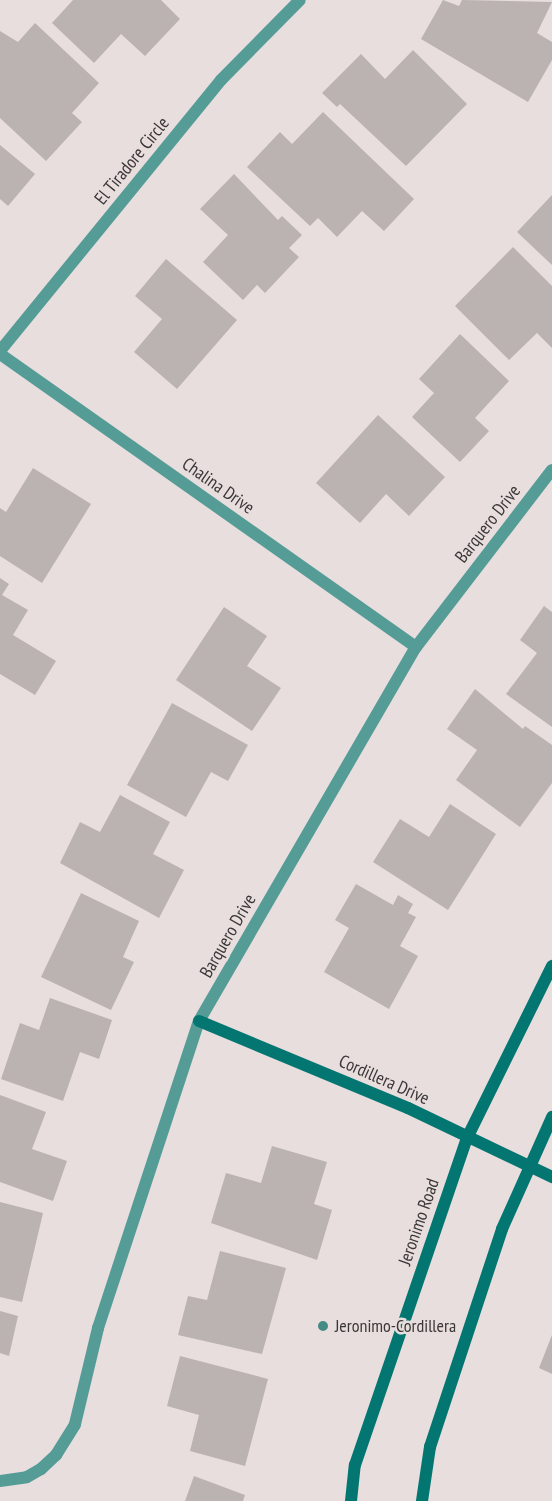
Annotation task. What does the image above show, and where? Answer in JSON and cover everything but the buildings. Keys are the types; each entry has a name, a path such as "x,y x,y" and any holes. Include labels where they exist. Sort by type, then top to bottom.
{"main road":[{"name":"Jeronimo Road","path":"351,1501 355,1465 467,1138 552,966"},
{"name":"Cordillera Drive","path":"199,1021 408,1108 552,1177"},
{"path":"422,1501 430,1447 502,1229 552,1117"}],"street":[{"name":"El Tiradore Circle","path":"0,352 221,80 300,0"},
{"name":"Chalina Drive","path":"0,352 416,647"},
{"name":"Barquero Drive","path":"0,1481 27,1477 41,1469 61,1449 75,1424 98,1328 199,1021 416,647 552,470"}],"place":[{"name":"Jeronimo-Cordillera","path":"323,1326"}]}
